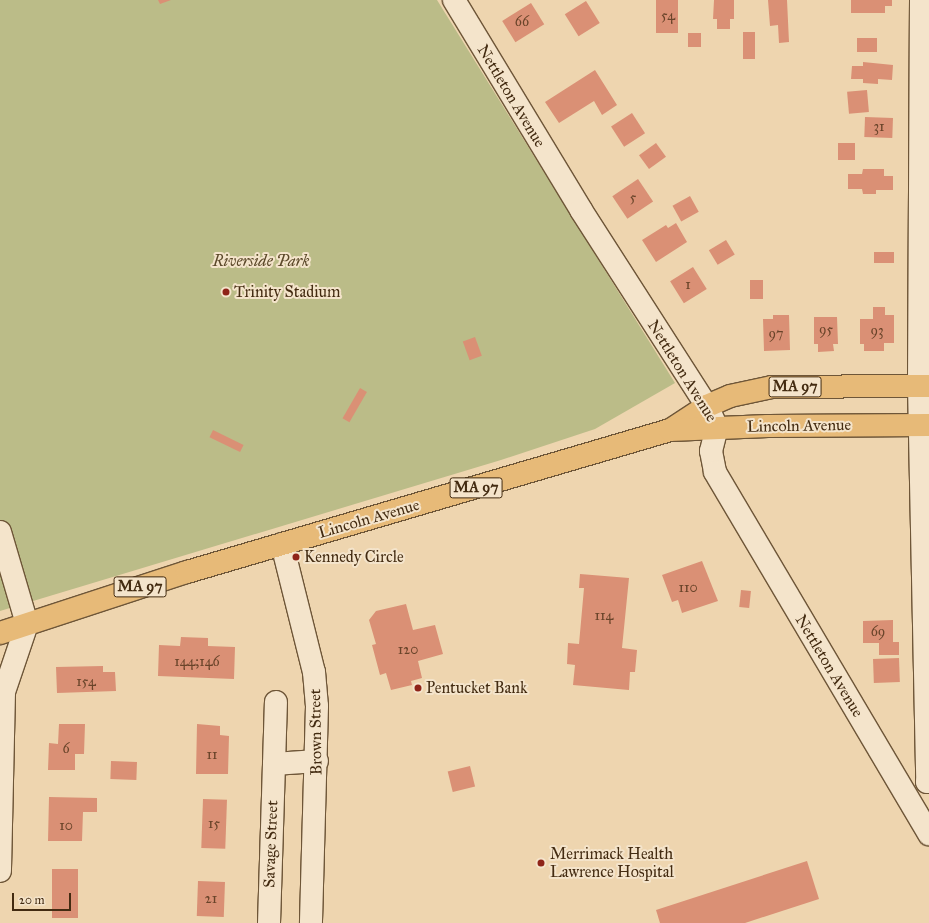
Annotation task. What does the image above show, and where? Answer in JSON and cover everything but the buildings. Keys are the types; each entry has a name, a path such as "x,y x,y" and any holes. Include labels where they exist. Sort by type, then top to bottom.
{"main road":[{"name":"Lincoln Avenue","path":"670,430 707,406 730,396 772,387 924,386"},
{"name":"Lincoln Avenue","path":"0,633 72,607 670,430 717,427 924,425"}],"street":[{"name":"Nettleton Avenue","path":"454,0 581,210 707,406 717,427 711,451 715,472 929,834"},
{"path":"921,0 928,782"},
{"path":"0,532 27,624 4,692 0,871"},
{"name":"Brown Street","path":"282,544 314,672 318,706 312,923"},
{"name":"Savage Street","path":"269,923 276,702"},
{"path":"274,764 317,761"}],"green space":[{"name":"Riverside Park","path":"0,0 437,0 675,383 595,429 501,460 0,611"}],"place":[{"name":"Trinity Stadium","path":"226,292"},
{"name":"Kennedy Circle","path":"296,557"},
{"name":"Pentucket Bank","path":"418,688"},
{"name":"Merrimack Health Lawrence Hospital","path":"541,863"}]}
